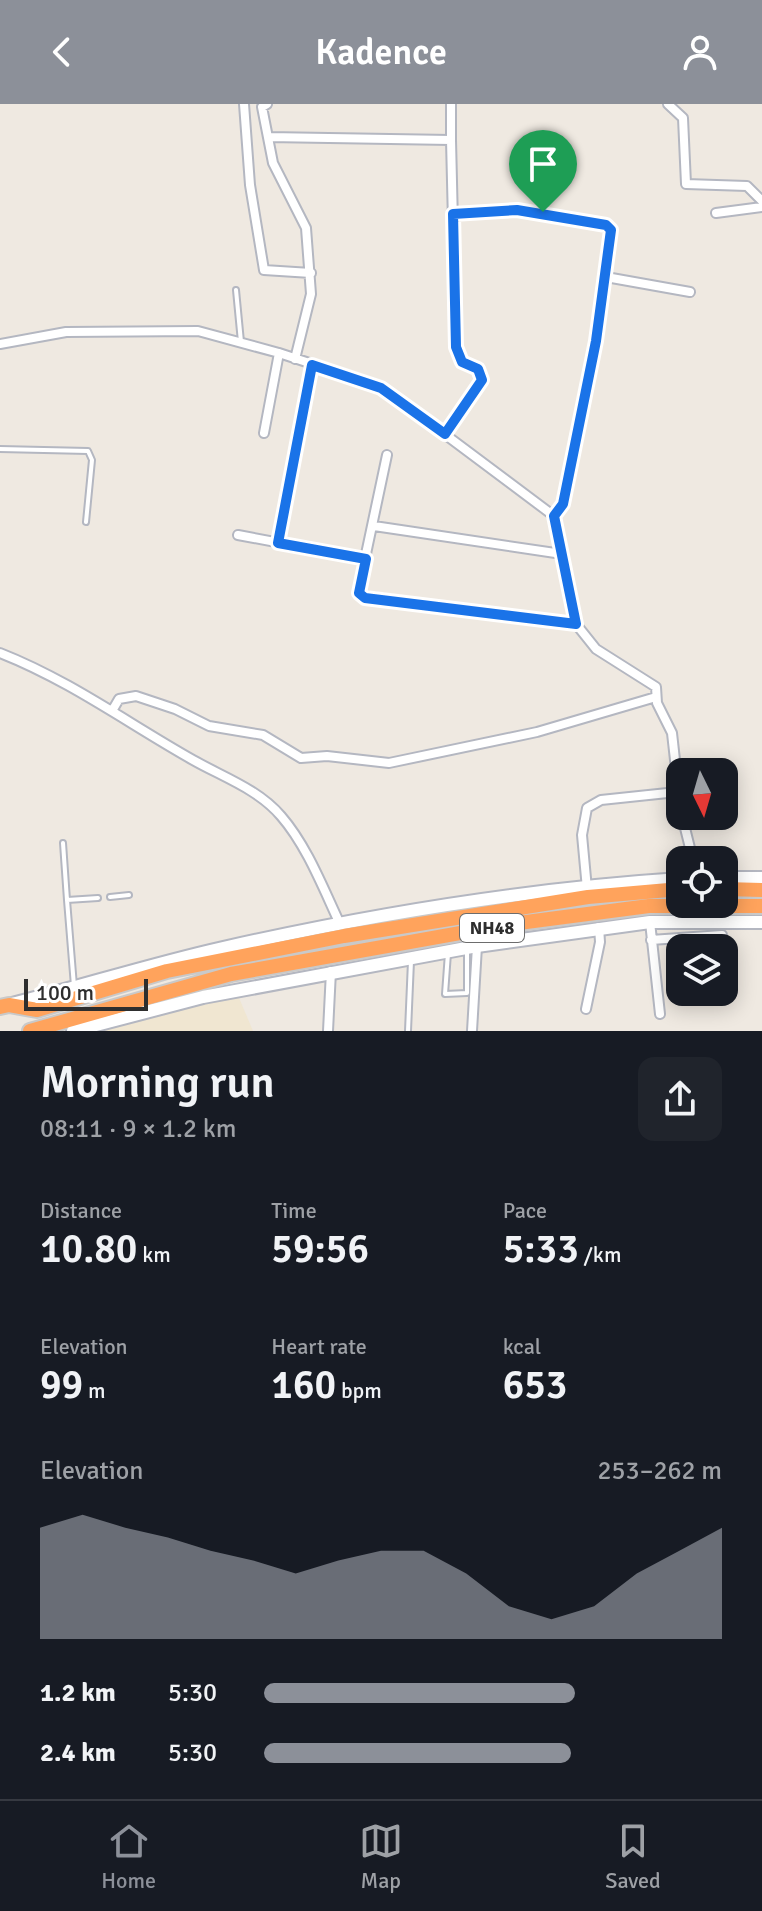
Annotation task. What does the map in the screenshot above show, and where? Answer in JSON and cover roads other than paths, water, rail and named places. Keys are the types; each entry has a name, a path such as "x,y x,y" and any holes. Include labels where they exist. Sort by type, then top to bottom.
{"highway":[{"name":"NH48","path":"4,1006 37,1010 221,959 587,891 666,889"},
{"path":"738,889 762,890"},
{"name":"NH48","path":"30,1031 224,976 511,924 620,910 762,906"}],"street":[{"path":"244,104 250,185 264,270 311,273"},
{"path":"445,434 482,380 478,369 462,362 456,347 451,104"},
{"path":"670,104 683,118 686,184 747,186 762,204 716,213"},
{"path":"263,105 273,163 303,218 311,273 311,294 295,359"},
{"path":"268,137 451,140"},
{"path":"453,214 530,211 606,225 612,237 563,504 554,516"},
{"path":"606,277 690,292"},
{"path":"0,344 66,332 182,330 279,353 381,388 554,516 576,624 596,649 654,682 656,697 672,733 674,758"},
{"path":"264,433 279,353"},
{"path":"278,543 312,365"},
{"path":"387,455 359,593 365,598 576,624"},
{"path":"374,526 562,554"},
{"path":"238,535 366,559"},
{"path":"0,653 35,667 239,783 281,815 308,858 340,924"},
{"path":"112,711 124,696 136,696 217,729 263,735 301,758 327,756 389,763 537,732 656,697"},
{"path":"587,891 582,825 591,804 601,800 666,793"},
{"path":"738,878 762,878"},
{"path":"4,1006 194,955 340,924 666,881"},
{"path":"73,1031 203,997 472,947 650,922 762,922"},
{"path":"650,922 660,1014"},
{"path":"586,1009 600,942 599,927"},
{"path":"651,940 666,939"},
{"path":"472,947 472,1031"},
{"path":"328,1031 331,971"}],"lane":[{"path":"236,290 241,342"},
{"path":"0,449 88,451 92,460 86,522"},
{"path":"63,843 75,988"},
{"path":"110,897 129,895"},
{"path":"67,900 98,898"},
{"path":"448,953 445,994 467,993 472,947"},
{"path":"408,1031 412,959"}]}
